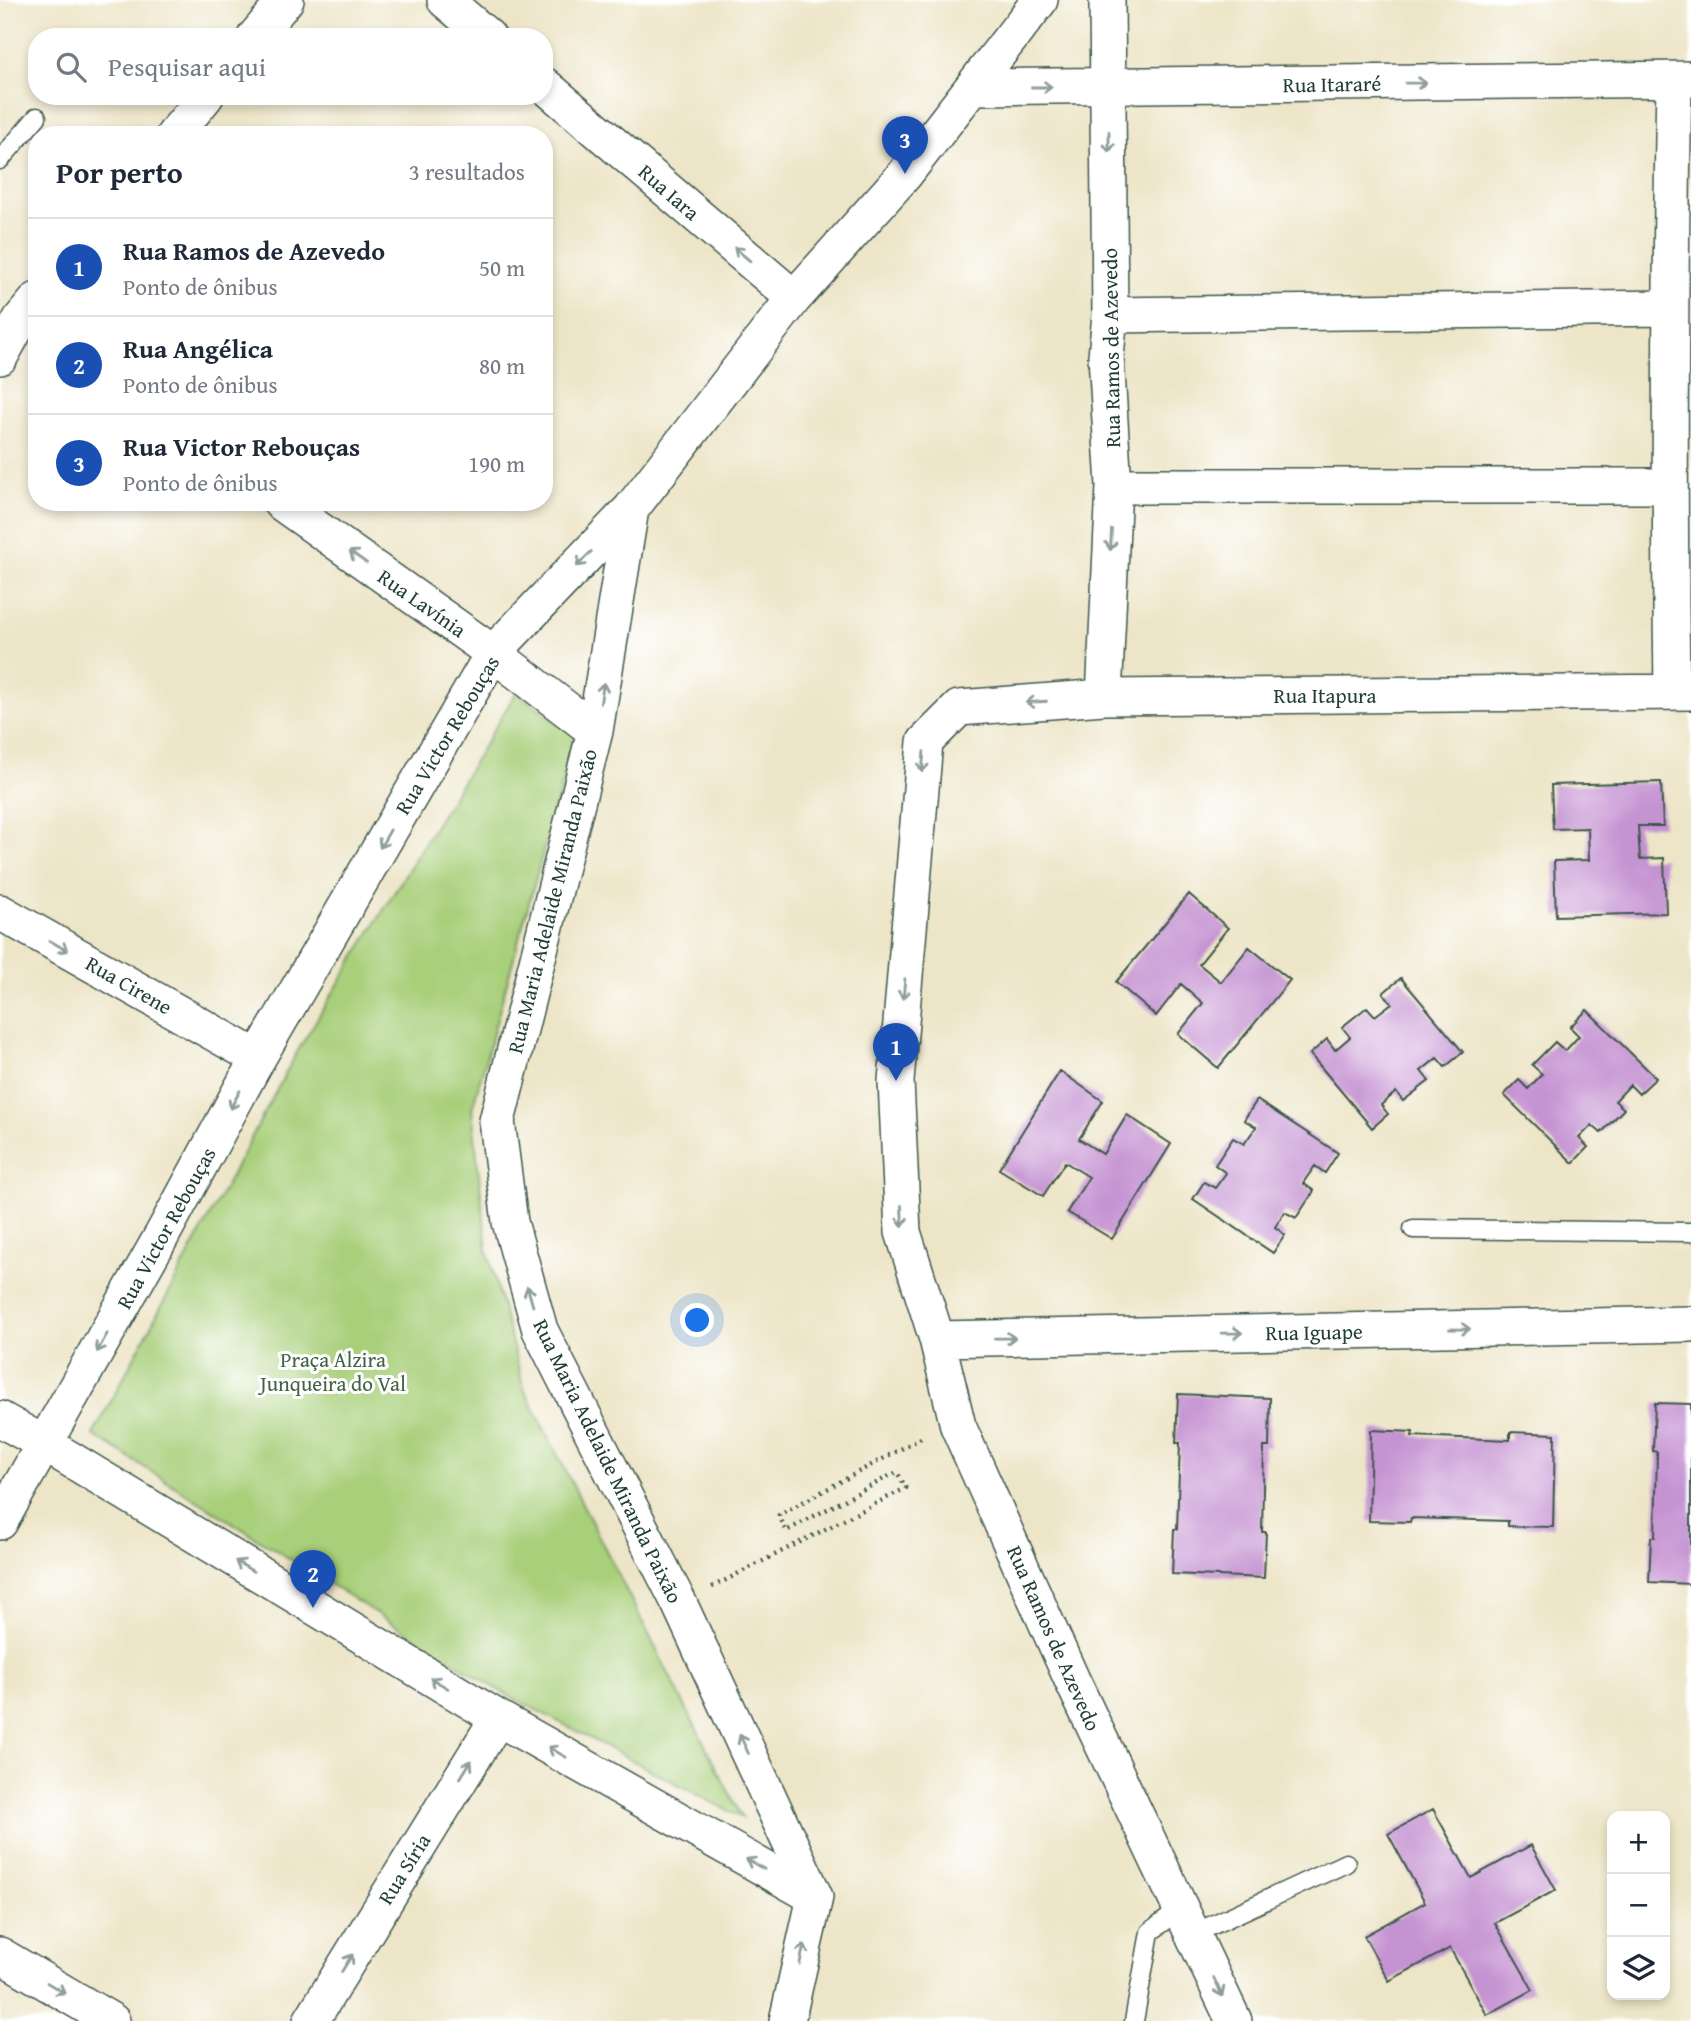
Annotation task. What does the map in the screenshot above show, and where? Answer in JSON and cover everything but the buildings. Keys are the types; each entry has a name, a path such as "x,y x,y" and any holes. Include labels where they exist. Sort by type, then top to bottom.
{"street":[{"path":"262,28 285,0"},
{"path":"445,0 478,28"},
{"name":"Rua Victor Rebouças","path":"0,1522 161,1237 258,1058 493,653 631,509 794,298 905,174 1040,0"},
{"name":"Rua Ramos de Azevedo","path":"1104,697 1114,486 1107,356 1110,315 1107,0"},
{"path":"1681,692 1669,486 1669,308 1682,80"},
{"name":"Rua Itararé","path":"974,87 1682,80"},
{"name":"Rua Iara","path":"553,93 794,298"},
{"path":"181,126 199,105"},
{"path":"1110,315 1669,308"},
{"path":"0,356 24,313"},
{"path":"1114,486 1669,486"},
{"name":"Rua Maria Adelaide Miranda Paixão","path":"631,509 595,731 497,1121 510,1222 540,1330 679,1603 815,1897"},
{"name":"Rua Lavínia","path":"293,511 493,653 595,731"},
{"name":"Rua Itapura","path":"959,708 1104,697 1681,692"},
{"name":"Rua Ramos de Azevedo","path":"959,708 925,742 896,1082 903,1233 937,1339 958,1426 1072,1680 1234,2021"},
{"name":"Rua Cirene","path":"0,912 258,1058"},
{"name":"Rua Iguape","path":"937,1339 1691,1324"},
{"path":"0,1419 498,1718 815,1897 787,2021"},
{"name":"Rua Síria","path":"311,2021 498,1718"},
{"path":"0,1955 113,2021"}],"lane":[{"path":"29,126 37,117"},
{"path":"0,160 28,127"},
{"path":"1413,1229 1691,1233"},
{"path":"1138,2016 1150,1932 1187,1922 1346,1863"}],"path":[{"path":"679,1603 906,1488 897,1472 786,1531 779,1515 916,1439 958,1426"}],"green space":[{"name":"Praça Alzira Junqueira do Val","path":"516,693 576,733 472,1109 487,1249 524,1389 742,1818 498,1690 93,1435 297,1052"}],"place":[{"name":"Rua Victor Rebouças","path":"905,174"},
{"name":"Rua Ramos de Azevedo","path":"896,1081"},
{"name":"Rua Angélica","path":"313,1608"}]}
